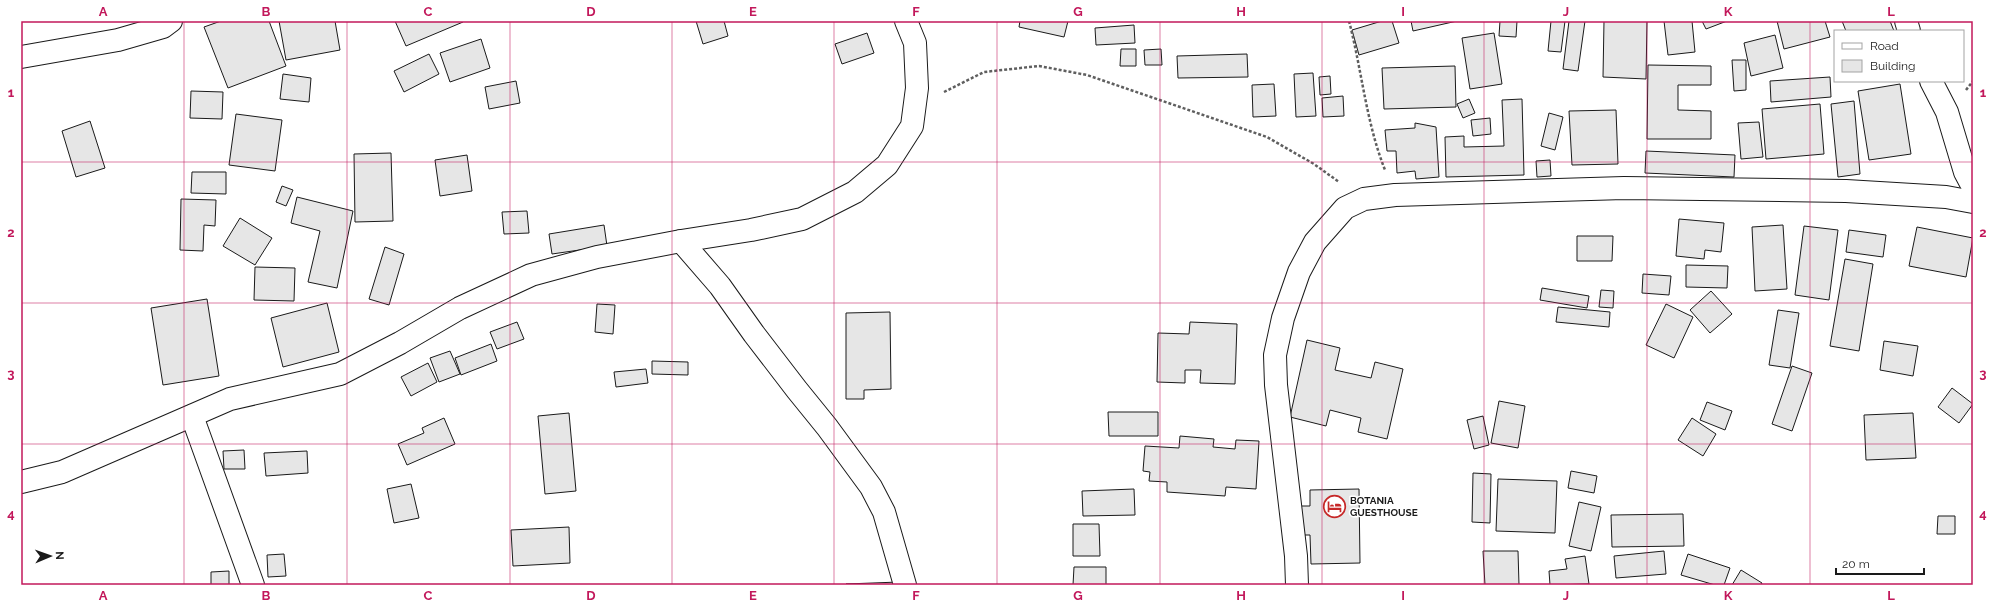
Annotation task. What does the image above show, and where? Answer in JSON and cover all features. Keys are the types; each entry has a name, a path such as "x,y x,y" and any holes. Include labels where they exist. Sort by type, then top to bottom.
{"street":[{"path":"21,57 118,40 163,27 171,21"},
{"path":"21,482 62,472 230,399 340,374 400,343 460,308 531,274 597,257 802,220 855,192 887,165 912,126 917,88 915,43 906,21"},
{"path":"1932,82 1947,112 1965,172 1973,187"},
{"path":"1297,585 1296,556 1276,385 1275,355 1283,318 1299,272 1315,242 1345,208 1364,199 1395,195 1654,189 1846,191 1946,197 1973,202"},
{"path":"681,241 720,286 754,334 797,390 832,432 871,487 884,512 905,585"},
{"path":"192,416 253,585"}],"path":[{"path":"1348,21 1367,109 1378,151 1395,195"},
{"path":"915,106 984,72 1039,66 1087,75 1267,137 1314,164 1364,199"}],"building":[{"path":"221,21 269,21 286,66 228,88 204,27"},
{"path":"279,21 335,21 340,50 286,60"},
{"path":"395,21 462,21 463,22 406,46"},
{"path":"696,21 724,21 728,36 703,44"},
{"path":"1020,21 1068,21 1064,37 1019,27"},
{"path":"1382,21 1392,21 1399,43 1359,55 1352,30"},
{"path":"1411,21 1457,21 1413,31"},
{"path":"1500,21 1517,21 1516,37 1499,36"},
{"path":"1551,21 1565,21 1561,52 1548,51"},
{"path":"1569,21 1585,21 1578,71 1563,69"},
{"path":"1604,21 1647,21 1646,79 1603,77"},
{"path":"1664,21 1692,21 1695,52 1668,55"},
{"path":"1702,21 1727,21 1706,29"},
{"path":"1777,21 1825,21 1830,37 1784,49"},
{"path":"1842,21 1890,21 1894,30 1846,30"},
{"path":"1134,25 1135,43 1096,45 1095,28"},
{"path":"867,33 874,53 842,64 835,44"},
{"path":"1494,33 1502,84 1470,89 1462,38"},
{"path":"1775,35 1783,68 1751,76 1744,43"},
{"path":"481,39 490,68 450,82 440,53"},
{"path":"1121,49 1136,49 1136,66 1120,66"},
{"path":"1161,49 1162,65 1145,65 1144,50"},
{"path":"429,54 439,74 404,92 394,71"},
{"path":"1247,54 1248,77 1178,78 1177,56"},
{"path":"1732,60 1746,60 1746,90 1734,91"},
{"path":"1648,65 1711,66 1711,85 1678,85 1678,110 1711,111 1711,139 1647,139"},
{"path":"1455,66 1456,107 1384,109 1382,68"},
{"path":"1313,73 1316,116 1296,117 1294,74"},
{"path":"283,74 311,78 309,102 280,99"},
{"path":"1330,76 1331,94 1320,95 1319,77"},
{"path":"1830,77 1831,97 1771,102 1770,81"},
{"path":"516,81 520,103 489,109 485,87"},
{"path":"1274,84 1276,116 1253,117 1252,85"},
{"path":"1900,84 1911,154 1869,160 1858,91"},
{"path":"191,91 223,92 222,119 190,118"},
{"path":"1343,96 1344,116 1323,117 1322,98"},
{"path":"1469,99 1475,113 1463,118 1457,104"},
{"path":"1522,99 1524,175 1446,177 1445,137 1464,136 1464,147 1504,146 1502,100"},
{"path":"1854,101 1860,174 1838,177 1831,104"},
{"path":"1820,104 1824,154 1766,159 1762,109"},
{"path":"1616,110 1618,164 1572,165 1569,111"},
{"path":"1549,113 1563,117 1555,150 1541,146"},
{"path":"236,114 282,120 275,171 229,165"},
{"path":"1490,118 1491,134 1473,136 1471,120"},
{"path":"90,121 105,168 76,177 62,131"},
{"path":"1759,122 1763,157 1741,159 1738,123"},
{"path":"1415,123 1436,127 1439,177 1416,179 1415,171 1397,173 1396,151 1387,151 1385,130 1415,128"},
{"path":"1646,151 1735,155 1734,177 1645,173"},
{"path":"391,153 393,221 355,222 354,154"},
{"path":"467,155 472,191 440,196 435,160"},
{"path":"1550,160 1551,176 1537,177 1536,161"},
{"path":"192,172 226,172 226,194 191,193"},
{"path":"282,186 293,190 286,206 276,202"},
{"path":"297,197 353,211 337,288 308,282 320,231 291,223"},
{"path":"181,199 216,200 215,226 204,225 203,251 180,250"},
{"path":"527,211 529,233 504,234 502,212"},
{"path":"240,218 272,238 255,265 223,246"},
{"path":"1679,219 1724,223 1721,252 1705,250 1704,259 1676,256"},
{"path":"604,225 607,246 552,254 549,234"},
{"path":"1783,225 1787,289 1755,291 1752,227"},
{"path":"1804,226 1838,230 1829,300 1795,295"},
{"path":"1917,227 1973,238 1966,277 1909,266"},
{"path":"1849,230 1886,235 1883,257 1846,252"},
{"path":"1577,236 1613,236 1612,261 1577,261"},
{"path":"385,247 404,254 389,305 369,299"},
{"path":"1845,259 1873,264 1859,351 1830,346"},
{"path":"1686,265 1728,266 1727,288 1686,287"},
{"path":"255,267 295,268 294,301 254,300"},
{"path":"1643,274 1671,276 1669,295 1642,293"},
{"path":"1542,288 1589,296 1587,308 1540,300"},
{"path":"1601,290 1614,291 1613,308 1599,307"},
{"path":"1711,291 1732,314 1710,333 1690,310"},
{"path":"207,299 219,376 163,385 151,308"},
{"path":"327,303 339,352 283,367 271,318"},
{"path":"597,304 615,305 613,334 595,332"},
{"path":"1666,304 1693,317 1674,358 1646,345"},
{"path":"1558,307 1610,312 1609,327 1556,322"},
{"path":"1778,310 1799,313 1790,368 1769,365"},
{"path":"890,312 891,389 864,390 864,399 846,399 846,313"},
{"path":"517,322 524,339 497,349 490,332"},
{"path":"1190,322 1237,324 1235,384 1200,383 1201,370 1185,370 1185,383 1157,382 1158,333 1189,334"},
{"path":"1307,340 1340,348 1335,370 1371,378 1375,362 1403,369 1387,439 1358,432 1361,418 1330,410 1326,426 1290,417"},
{"path":"1884,341 1918,346 1913,376 1880,370"},
{"path":"491,344 497,361 461,375 455,358"},
{"path":"450,351 460,374 439,382 430,358"},
{"path":"652,361 688,362 688,375 652,374"},
{"path":"428,363 437,382 411,396 401,377"},
{"path":"1792,366 1812,373 1792,431 1772,424"},
{"path":"646,369 648,383 616,387 614,372"},
{"path":"1952,388 1973,404 1959,423 1938,407"},
{"path":"1499,401 1525,406 1518,448 1491,443"},
{"path":"1707,402 1732,411 1725,430 1700,420"},
{"path":"1108,412 1158,412 1158,436 1109,436"},
{"path":"569,413 576,491 545,494 538,416"},
{"path":"1913,413 1916,458 1866,460 1864,415"},
{"path":"1483,416 1489,445 1474,449 1467,420"},
{"path":"444,418 455,444 407,465 398,444 424,433 422,428"},
{"path":"1692,418 1716,434 1703,456 1678,440"},
{"path":"1180,436 1214,439 1213,447 1235,449 1236,440 1259,441 1256,489 1226,487 1225,496 1167,492 1167,482 1149,481 1150,472 1143,471 1145,446 1179,448"},
{"path":"244,450 245,469 224,469 223,451"},
{"path":"307,451 308,473 266,476 264,453"},
{"path":"1571,471 1597,476 1594,493 1568,488"},
{"path":"1473,473 1491,474 1490,523 1472,522"},
{"path":"1498,479 1557,481 1555,533 1496,531"},
{"path":"411,484 419,518 394,523 387,489"},
{"path":"1134,489 1135,515 1083,516 1082,491"},
{"path":"1359,489 1360,563 1311,564 1310,535 1302,535 1301,506 1310,506 1310,490"},
{"path":"1579,502 1601,507 1591,551 1569,546"},
{"path":"1683,514 1684,546 1612,547 1611,515"},
{"path":"1938,516 1955,516 1955,534 1937,534"},
{"path":"1073,524 1099,524 1100,556 1073,556"},
{"path":"569,527 570,563 513,566 511,530"},
{"path":"1483,551 1518,551 1519,585 1485,585"},
{"path":"1664,551 1666,574 1616,578 1614,556"},
{"path":"284,554 286,576 268,577 267,555"},
{"path":"1688,554 1730,568 1724,585 1715,585 1681,575"},
{"path":"1585,556 1589,584 1550,585 1549,571 1567,569 1565,559"},
{"path":"1074,567 1106,567 1106,585 1073,585"},
{"path":"1741,570 1762,583 1761,585 1732,585"},
{"path":"229,571 229,585 211,585 211,572"},
{"path":"899,582 899,585 846,584"}],"place":[{"name":"BOTANIA GUESTHOUSE","path":"1335,506"}]}
